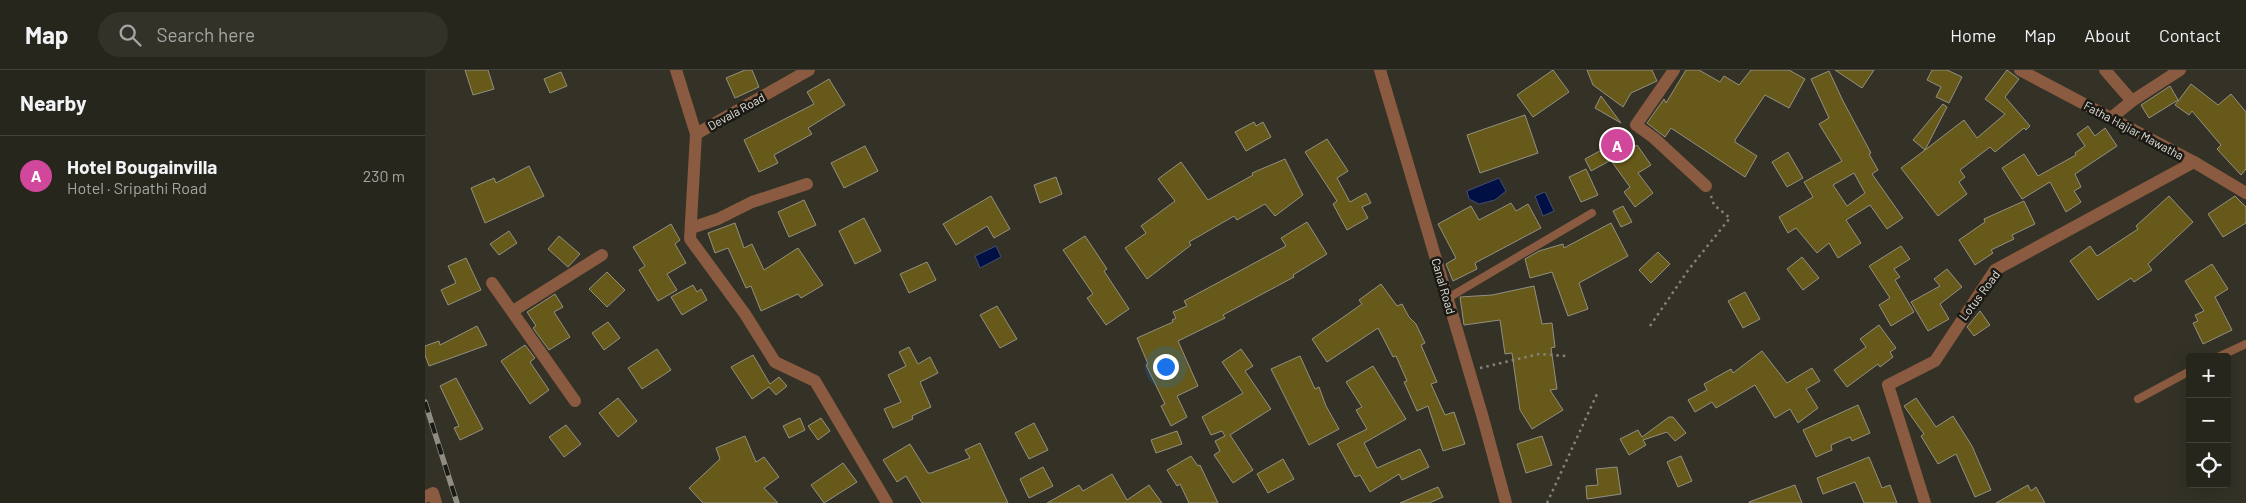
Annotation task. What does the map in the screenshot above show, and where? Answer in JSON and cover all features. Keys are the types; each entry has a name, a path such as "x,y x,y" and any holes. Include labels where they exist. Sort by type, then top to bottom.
{"street":[{"name":"Devala Road","path":"676,70 696,134 809,70"},
{"name":"Canal Road","path":"1381,70 1506,503"},
{"path":"1674,70 1636,125 1655,138 1706,186"},
{"name":"Fatha Hajiar Mawatha","path":"2020,70 2194,162 2246,193"},
{"path":"2105,70 2132,101"},
{"path":"2111,118 2132,101 2180,70"},
{"path":"696,134 690,239 745,314 775,362 815,381 887,503"},
{"name":"Lotus Road","path":"1925,503 1888,386 1935,361 1995,270 2194,162"},
{"path":"691,228 718,219 752,202 807,184"},
{"path":"513,312 602,255"},
{"path":"493,283 575,401"},
{"path":"425,497 433,493 436,503"}],"lane":[{"path":"1448,298 1592,213"},
{"path":"2227,353 2246,344"},
{"path":"2138,399 2186,374"}],"path":[{"path":"1650,326 1689,269 1730,218 1714,204 1706,186"},
{"path":"1469,371 1539,354 1566,356"},
{"path":"1547,503 1597,394"}],"shaded area":[{"path":"1499,178 1506,191 1495,200 1479,204 1469,199 1467,191"},
{"path":"1545,192 1554,211 1543,216 1535,196"},
{"path":"996,246 1001,257 980,268 975,256"}],"building":[{"path":"465,70 488,70 494,89 473,95"},
{"path":"745,70 752,70 759,87 735,98 726,78"},
{"path":"1553,70 1569,92 1533,117 1517,95"},
{"path":"1587,70 1652,70 1657,81 1631,93 1623,107 1593,85"},
{"path":"1686,70 1699,70 1720,82 1724,76 1739,85 1751,70 1789,70 1805,79 1789,108 1765,95 1735,140 1735,142 1757,156 1745,177 1671,128 1665,137 1647,123 1664,99 1666,103"},
{"path":"1835,70 1874,70 1862,88"},
{"path":"1932,70 1947,70 1962,77 1949,103 1936,97 1941,87 1927,80"},
{"path":"2007,70 2019,79 2005,97 2030,126 2026,130 2024,128 1995,152 1990,147 1960,170 1965,177 1959,182 1967,194 1938,216 1901,168 1964,120 1977,138 2005,114 1985,99"},
{"path":"1829,71 1871,153 1869,154 1878,170 1872,174 1903,218 1887,229 1870,205 1846,220 1861,243 1838,258 1829,243 1817,253 1796,228 1788,233 1779,217 1813,197 1804,182 1842,161 1819,124 1829,118 1811,79","holes":["1854,173 1865,193 1847,206 1833,185"]},
{"path":"561,72 567,86 550,93 544,79"},
{"path":"829,79 845,105 808,128 812,134 774,155 778,163 759,172 744,140 814,104 807,92"},
{"path":"2191,84 2218,105 2231,94 2246,112 2246,169 2241,175 2217,149 2221,145 2192,111 2189,115 2175,105"},
{"path":"2170,86 2178,100 2149,118 2141,105"},
{"path":"1601,96 1621,123 1595,108"},
{"path":"1943,104 1947,107 1925,150 1913,140"},
{"path":"1525,115 1538,153 1480,173 1467,135"},
{"path":"1254,122 1256,126 1263,122 1271,137 1246,151 1235,132"},
{"path":"2088,126 2095,136 2105,128 2117,146 2075,174 2081,187 2074,191 2081,202 2066,212 2050,182 2022,199 2002,168 2024,154 2038,176 2076,155 2075,153 2085,146 2077,134"},
{"path":"1327,139 1348,171 1337,178 1350,202 1366,193 1371,203 1362,207 1368,218 1347,230 1333,204 1337,201 1305,152"},
{"path":"1637,145 1651,165 1638,173 1653,193 1635,207 1624,192 1630,187 1612,162"},
{"path":"865,146 878,171 844,188 831,163"},
{"path":"1607,147 1613,159 1591,171 1585,159"},
{"path":"1788,152 1803,178 1787,187 1772,162"},
{"path":"1285,159 1303,195 1275,216 1265,204 1237,220 1234,216 1189,242 1191,245 1147,279 1125,248 1146,233 1141,226 1175,201 1158,179 1181,162 1208,200 1253,175 1252,173"},
{"path":"529,166 544,196 485,223 471,188 494,178 496,183"},
{"path":"1586,169 1598,195 1581,202 1569,177"},
{"path":"1056,177 1062,194 1040,203 1034,185"},
{"path":"991,196 1010,229 994,238 987,226 956,245 943,224"},
{"path":"2169,196 2193,222 2148,264 2152,270 2134,282 2131,278 2098,300 2070,261 2090,246 2097,256 2138,229 2136,226"},
{"path":"2235,196 2246,207 2246,223 2223,237 2208,214"},
{"path":"804,200 816,225 789,237 778,212"},
{"path":"2024,201 2035,224 2012,235 2014,239 1991,250 1993,253 1975,265 1959,240 1985,222 1984,219"},
{"path":"1511,203 1516,211 1528,204 1541,228 1475,263 1477,269 1453,281 1446,264 1456,258 1438,224 1471,206 1479,220"},
{"path":"1623,206 1632,222 1621,227 1613,211"},
{"path":"864,218 881,251 855,264 839,231"},
{"path":"1307,222 1327,254 1293,275 1294,277 1223,315 1225,318 1178,341 1198,386 1177,396 1187,417 1171,426 1161,406 1165,404 1146,365 1148,364 1137,338 1173,322 1172,320 1176,318 1173,312 1187,306 1184,301 1286,246 1281,238"},
{"path":"735,223 744,248 752,244 764,270 798,248 823,285 801,298 798,294 761,311 751,286 746,288 728,248 715,253 708,233"},
{"path":"1611,223 1628,256 1579,283 1588,309 1568,316 1552,272 1530,278 1525,259 1539,251 1563,244 1564,248"},
{"path":"671,224 680,240 675,244 686,263 667,274 677,290 658,301 639,270 645,266 633,247"},
{"path":"509,231 517,243 499,255 490,244"},
{"path":"559,236 580,254 568,267 548,249"},
{"path":"1085,236 1107,269 1104,271 1129,309 1106,325 1087,298 1093,294 1063,250"},
{"path":"1901,246 1910,259 1894,269 1900,277 1895,280 1914,312 1891,326 1879,305 1890,298 1869,266"},
{"path":"1658,252 1670,264 1651,283 1639,270"},
{"path":"1802,257 1819,278 1803,290 1787,269"},
{"path":"466,258 481,290 448,305 441,290 456,283 448,266"},
{"path":"927,262 936,280 909,293 900,274"},
{"path":"2212,264 2228,289 2215,297 2232,330 2203,344 2193,323 2198,321 2195,315 2204,311 2185,281"},
{"path":"1947,269 1962,287 1940,304 1949,319 1928,331 1911,302 1940,286 1934,279"},
{"path":"607,272 625,290 607,307 589,289"},
{"path":"1381,284 1397,306 1402,304 1409,317 1416,324 1425,343 1421,345 1437,382 1431,384 1445,415 1454,412 1465,444 1443,451 1428,406 1417,411 1404,382 1407,381 1396,356 1393,357 1378,328 1327,362 1312,339 1362,304 1359,300"},
{"path":"693,285 697,292 701,289 707,300 682,315 671,297"},
{"path":"1534,286 1542,324 1552,323 1555,347 1551,348 1557,389 1550,390 1563,410 1532,429 1520,410 1512,353 1505,354 1500,320 1464,325 1460,297 1492,295"},
{"path":"1745,292 1760,319 1743,328 1728,301"},
{"path":"555,294 563,307 554,312 570,337 549,350 533,328 536,326 527,312"},
{"path":"997,306 1017,339 1000,348 980,315"},
{"path":"1980,311 1990,325 1974,336 1967,327"},
{"path":"608,322 620,338 604,350 592,333"},
{"path":"1879,325 1896,348 1890,352 1893,357 1880,367 1878,364 1847,387 1834,370 1866,347 1860,339"},
{"path":"477,326 487,345 429,366 425,355 425,346 439,341 440,345"},
{"path":"525,345 535,358 530,362 549,390 530,404 501,361"},
{"path":"909,347 918,364 930,357 938,373 920,382 931,407 912,416 913,419 893,428 884,409 901,402 888,375 906,366 899,352"},
{"path":"657,349 671,370 642,389 628,368"},
{"path":"1241,349 1253,366 1245,371 1271,409 1230,435 1253,470 1233,483 1214,455 1220,451 1215,441 1225,436 1222,431 1211,435 1202,417 1243,393 1222,362"},
{"path":"1762,351 1787,383 1812,368 1820,381 1806,389 1818,408 1798,423 1790,409 1775,418 1755,385 1716,408 1712,402 1695,412 1688,400 1707,390 1704,384 1731,369 1733,373"},
{"path":"753,355 770,384 779,377 787,386 776,395 769,387 752,399 731,367"},
{"path":"1300,356 1315,389 1319,387 1326,406 1339,429 1309,445 1271,369"},
{"path":"1373,366 1406,419 1364,443 1377,468 1420,449 1429,467 1402,480 1399,474 1370,492 1360,475 1355,477 1337,444 1367,429 1356,410 1362,407 1346,382"},
{"path":"456,378 483,429 460,440 454,428 459,426 440,386"},
{"path":"618,398 637,421 618,437 599,413"},
{"path":"1916,398 1936,427 1953,416 1972,446 1991,490 1975,497 1956,454 1938,464 1921,436 1924,434 1904,406"},
{"path":"1858,405 1870,433 1852,441 1850,437 1831,445 1832,450 1816,457 1803,430"},
{"path":"1669,417 1673,417 1686,433 1675,441 1667,432 1643,440 1646,445 1629,455 1620,439 1638,430 1642,437"},
{"path":"800,418 805,430 789,438 783,426"},
{"path":"821,418 830,431 818,440 808,426"},
{"path":"1034,423 1048,450 1029,459 1015,433"},
{"path":"566,425 581,444 564,457 549,437"},
{"path":"1177,431 1182,444 1156,453 1151,440"},
{"path":"745,436 756,462 764,457 779,477 764,488 778,503 703,503 689,488 720,459 716,448"},
{"path":"1542,436 1552,465 1526,473 1517,444"},
{"path":"980,443 1008,503 922,503 906,476 897,482 883,460 910,444 928,473 931,473 970,458 965,450"},
{"path":"1191,456 1198,466 1200,465 1218,503 1189,503 1180,484 1177,486 1167,470"},
{"path":"1681,456 1692,481 1678,487 1667,462"},
{"path":"1869,457 1882,488 1890,485 1897,503 1864,503 1855,482 1823,494 1817,478"},
{"path":"1283,459 1294,479 1268,493 1257,474"},
{"path":"843,463 857,482 824,503 811,485"},
{"path":"1043,467 1053,486 1029,498 1020,479"},
{"path":"1617,467 1621,494 1587,499 1586,486 1598,485 1596,469"},
{"path":"1112,474 1127,500 1149,485 1162,503 1047,503 1079,485 1083,491"},
{"path":"1795,485 1802,503 1749,503 1749,502"},
{"path":"2028,485 2031,491 2036,487 2045,503 1996,503"},
{"path":"1438,487 1443,497 1429,503 1400,503"}],"railway":[{"path":"425,402 457,503"}],"place":[{"name":"Hotel Bougainvilla","path":"1617,145"}]}
